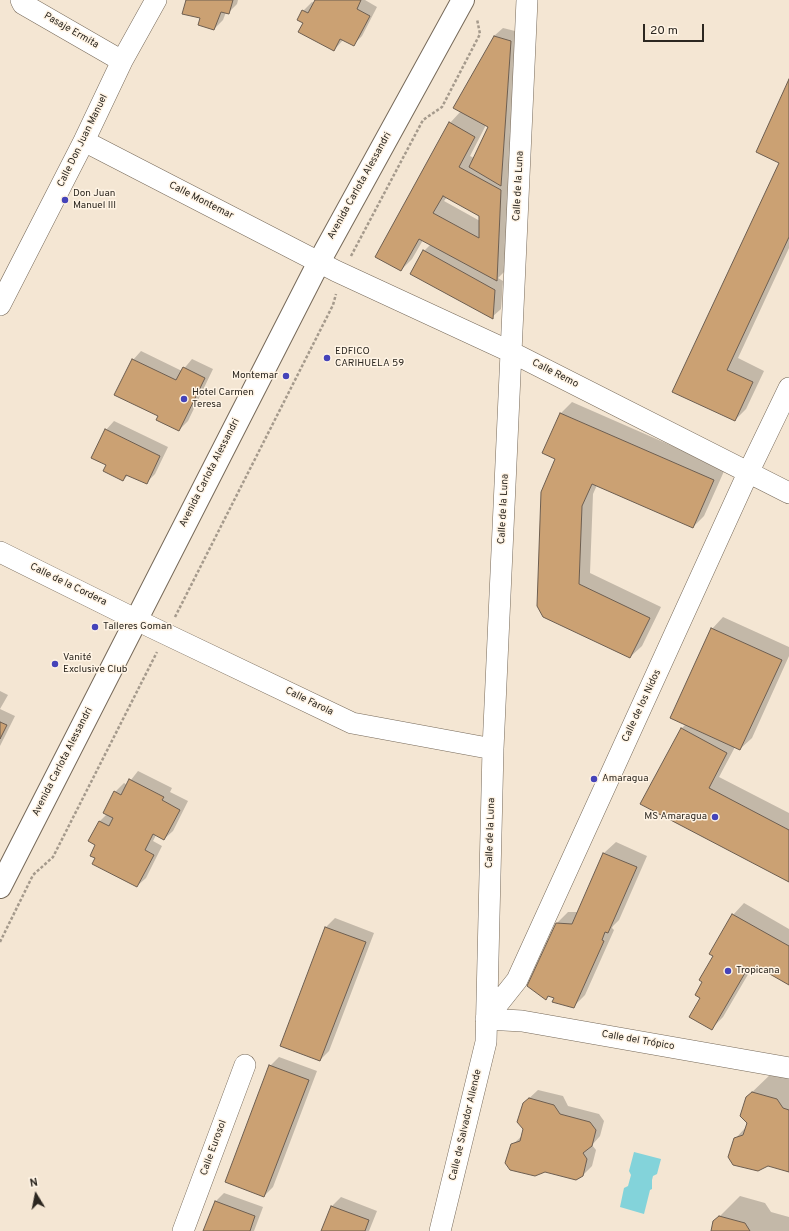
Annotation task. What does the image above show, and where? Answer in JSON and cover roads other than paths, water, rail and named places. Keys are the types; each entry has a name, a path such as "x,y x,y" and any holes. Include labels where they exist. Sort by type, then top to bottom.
{"main road":[{"name":"Avenida Carlota Alessandri","path":"0,887 319,262 470,8"}],"street":[{"name":"Pasaje Ermita","path":"21,0 23,4 122,61"},
{"name":"Calle Don Juan Manuel","path":"0,305 84,141 122,61 156,0"},
{"name":"Calle de la Luna","path":"486,1019 493,749 527,0"},
{"name":"Calle Montemar","path":"84,141 319,262"},
{"name":"Calle Remo","path":"319,262 511,352 789,493"},
{"name":"Calle de los Nidos","path":"486,1019 517,980 748,473 789,388"},
{"name":"Calle de la Cordera","path":"0,552 136,619"},
{"name":"Calle Farola","path":"136,619 352,723 493,749"},
{"name":"Calle del Trópico","path":"486,1019 522,1021 789,1068"},
{"name":"Calle de Salvador Allende","path":"440,1231 486,1042 486,1019"},
{"name":"Calle Eurosol","path":"183,1231 245,1065"}],"water":[{"path":"634,1152 661,1159 657,1174 653,1176 652,1189 650,1190 644,1214 620,1207 624,1188 628,1186 631,1175 629,1171"}],"place":[{"name":"Don Juan Manuel III","path":"65,200"},
{"name":"EDFICO CARIHUELA 59","path":"327,358"},
{"name":"Montemar","path":"286,376"},
{"name":"Hotel Carmen Teresa","path":"184,399"},
{"name":"Talleres Goman","path":"95,627"},
{"name":"Vanité Exclusive Club","path":"55,664"},
{"name":"Amaragua","path":"594,779"},
{"name":"MS Amaragua","path":"715,817"},
{"name":"Tropicana","path":"728,971"}]}
